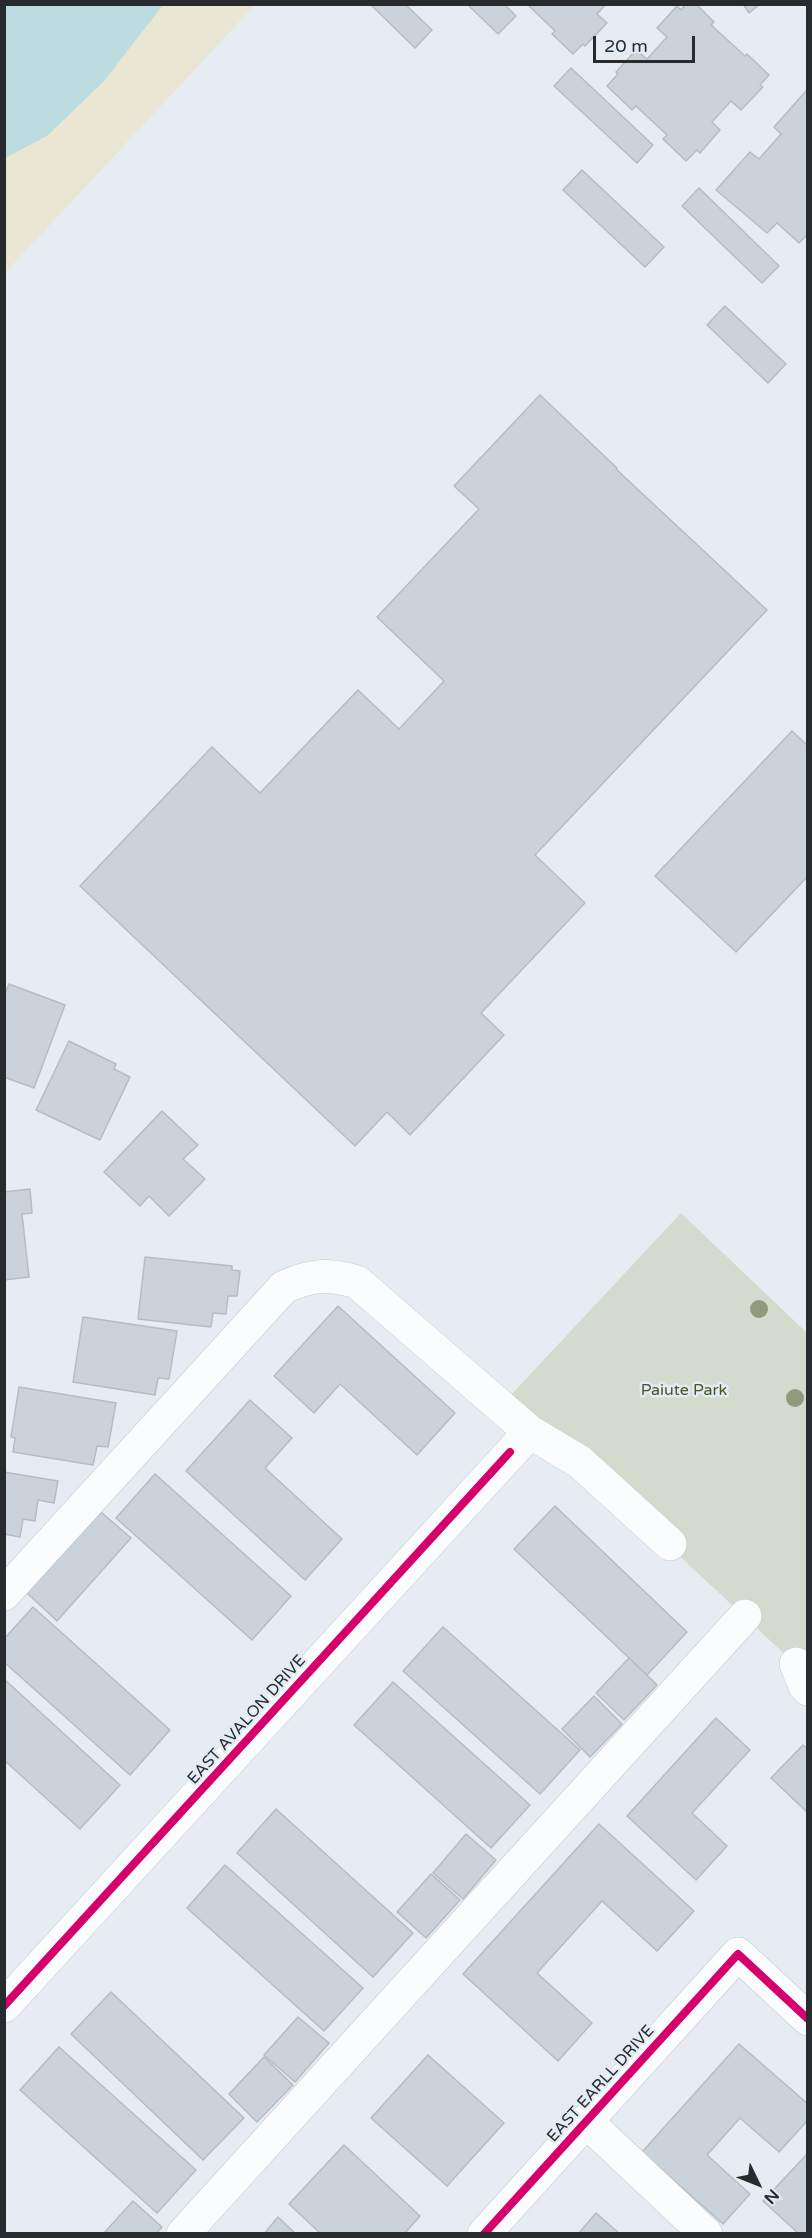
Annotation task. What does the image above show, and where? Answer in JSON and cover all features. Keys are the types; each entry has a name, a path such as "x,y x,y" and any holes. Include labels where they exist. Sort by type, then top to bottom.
{"street":[{"path":"4,1594 284,1287 305,1277 336,1275 357,1282 520,1442 580,1462 670,1544"},
{"name":"EAST AVALON DRIVE","path":"4,2006 520,1442"},
{"path":"183,2234 745,1616"},
{"name":"EAST EARLL DRIVE","path":"484,2234 738,1954 807,2019"},
{"path":"586,2121 706,2234"}],"green space":[{"name":"Paiute Park","path":"681,1213 807,1333 807,1675 509,1397"}],"sand":[{"path":"5,5 255,5 5,273"}],"water":[{"path":"5,4 163,5 104,81 47,136 5,158"}],"building":[{"path":"370,4 405,4 432,30 415,48"},
{"path":"467,4 504,4 516,16 498,34"},
{"path":"527,4 606,4 597,14 607,23 585,46 583,44 573,54 552,34 555,31"},
{"path":"686,4 696,4 714,22 711,25 769,75 760,85 763,87 741,110 731,101 712,122 720,130 700,153 697,150 686,161 663,139 667,135 636,106 632,110 607,86 636,50 647,59 667,37 657,28 677,6 681,10"},
{"path":"743,4 760,4 749,13"},
{"path":"571,68 653,145 637,163 554,86"},
{"path":"806,91 808,93 808,234 799,243 777,223 767,233 716,190 750,152 759,159 781,134 774,127"},
{"path":"582,170 664,247 645,267 563,190"},
{"path":"699,188 779,266 762,283 682,206"},
{"path":"725,306 786,364 768,383 707,325"},
{"path":"540,395 767,610 535,855 585,903 481,1013 504,1035 410,1135 387,1112 355,1146 80,886 212,747 260,793 358,690 399,729 444,681 377,617 479,509 454,486"},
{"path":"792,731 808,746 808,876 736,952 655,876"},
{"path":"9,984 65,1005 34,1088 4,1077 4,996"},
{"path":"69,1041 116,1064 114,1069 130,1077 100,1140 36,1110"},
{"path":"162,1111 198,1145 183,1159 205,1179 169,1216 149,1196 140,1206 104,1172"},
{"path":"30,1189 32,1213 22,1214 29,1277 4,1280 4,1192"},
{"path":"145,1257 232,1266 232,1270 240,1271 237,1296 228,1296 226,1314 213,1313 211,1327 138,1319"},
{"path":"338,1306 455,1413 417,1455 340,1384 314,1413 274,1376"},
{"path":"83,1317 177,1331 169,1379 158,1378 155,1395 73,1382"},
{"path":"19,1387 116,1403 108,1447 97,1446 93,1465 13,1452 15,1438 11,1437"},
{"path":"250,1400 292,1438 265,1468 342,1539 305,1580 186,1471"},
{"path":"4,1472 58,1481 54,1503 38,1500 35,1521 23,1519 20,1537 4,1534"},
{"path":"155,1474 291,1596 252,1640 116,1518"},
{"path":"555,1506 687,1632 647,1675 514,1549"},
{"path":"101,1512 131,1538 57,1621 27,1593"},
{"path":"33,1607 170,1730 130,1775 4,1662 4,1639"},
{"path":"443,1627 580,1750 540,1794 403,1671"},
{"path":"629,1658 657,1685 624,1720 596,1693"},
{"path":"4,1679 120,1785 80,1829 4,1760"},
{"path":"393,1682 530,1805 491,1848 354,1725"},
{"path":"594,1696 622,1724 590,1757 562,1729"},
{"path":"716,1718 750,1750 692,1813 727,1846 696,1880 627,1816"},
{"path":"803,1745 808,1749 808,1813 771,1778"},
{"path":"276,1809 413,1933 373,1977 237,1853"},
{"path":"599,1824 694,1911 657,1951 602,1901 537,1973 592,2023 558,2061 463,1974"},
{"path":"466,1834 496,1860 463,1899 433,1873"},
{"path":"225,1865 363,1988 324,2031 187,1908"},
{"path":"431,1874 460,1900 426,1938 397,1912"},
{"path":"111,1992 244,2118 203,2160 71,2034"},
{"path":"298,2017 329,2043 295,2082 264,2055"},
{"path":"739,2044 808,2104 808,2120 779,2152 740,2118 707,2155 750,2194 723,2224 642,2152"},
{"path":"59,2047 196,2170 157,2213 20,2090"},
{"path":"428,2055 504,2123 447,2186 371,2118"},
{"path":"264,2057 293,2085 257,2122 229,2094"},
{"path":"344,2145 420,2216 404,2234 321,2234 289,2204"},
{"path":"808,2153 808,2234 799,2234 763,2201"},
{"path":"133,2201 162,2227 156,2234 103,2234"},
{"path":"596,2213 620,2234 578,2234"},
{"path":"278,2217 296,2234 264,2234"}],"cycle path":[{"path":"4,2006 510,1452"},
{"path":"484,2234 738,1954 808,2019"}]}
